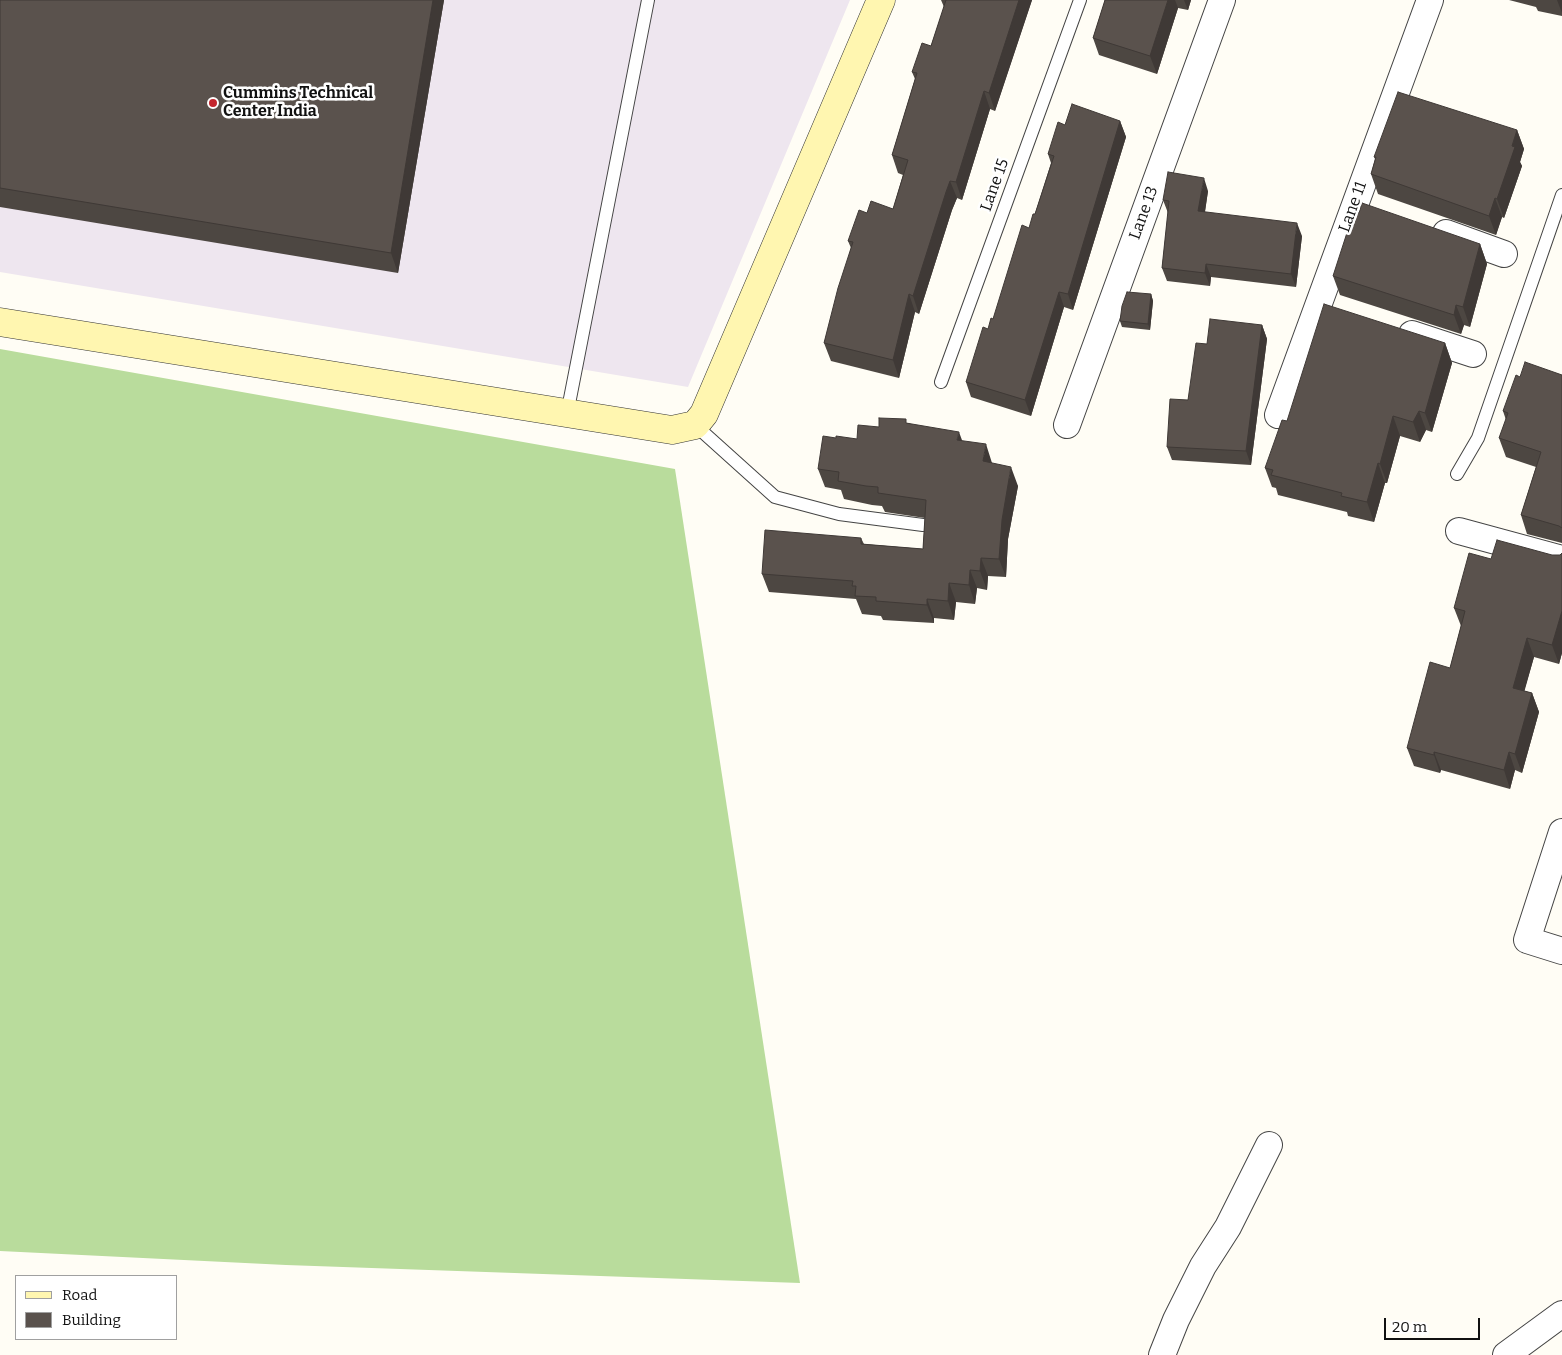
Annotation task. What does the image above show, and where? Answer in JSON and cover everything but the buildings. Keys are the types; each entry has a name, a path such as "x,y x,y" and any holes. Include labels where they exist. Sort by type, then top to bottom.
{"street":[{"path":"0,322 672,430 695,425 704,414 881,0"},
{"name":"Lane 13","path":"1067,425 1222,0"},
{"name":"Lane 11","path":"1278,415 1327,307 1365,205 1430,0"},
{"path":"1420,224 1504,254"},
{"path":"1391,328 1473,354"},
{"path":"1459,531 1562,559"},
{"path":"1562,832 1527,940 1562,951"},
{"path":"1162,1355 1176,1320 1203,1266 1228,1227 1269,1146"},
{"path":"1506,1355 1562,1314"}],"lane":[{"path":"567,414 648,0"},
{"name":"Lane 15","path":"941,382 1080,0"},
{"path":"1456,474 1478,438 1562,196"},
{"path":"695,425 775,497 838,514 923,525"}],"shaded area":[{"path":"0,0 850,0 688,387 0,272"}],"green space":[{"path":"0,349 675,469 800,1283 286,1265 0,1251"}],"place":[{"name":"Cummins Technical Center India","path":"213,103"}]}
